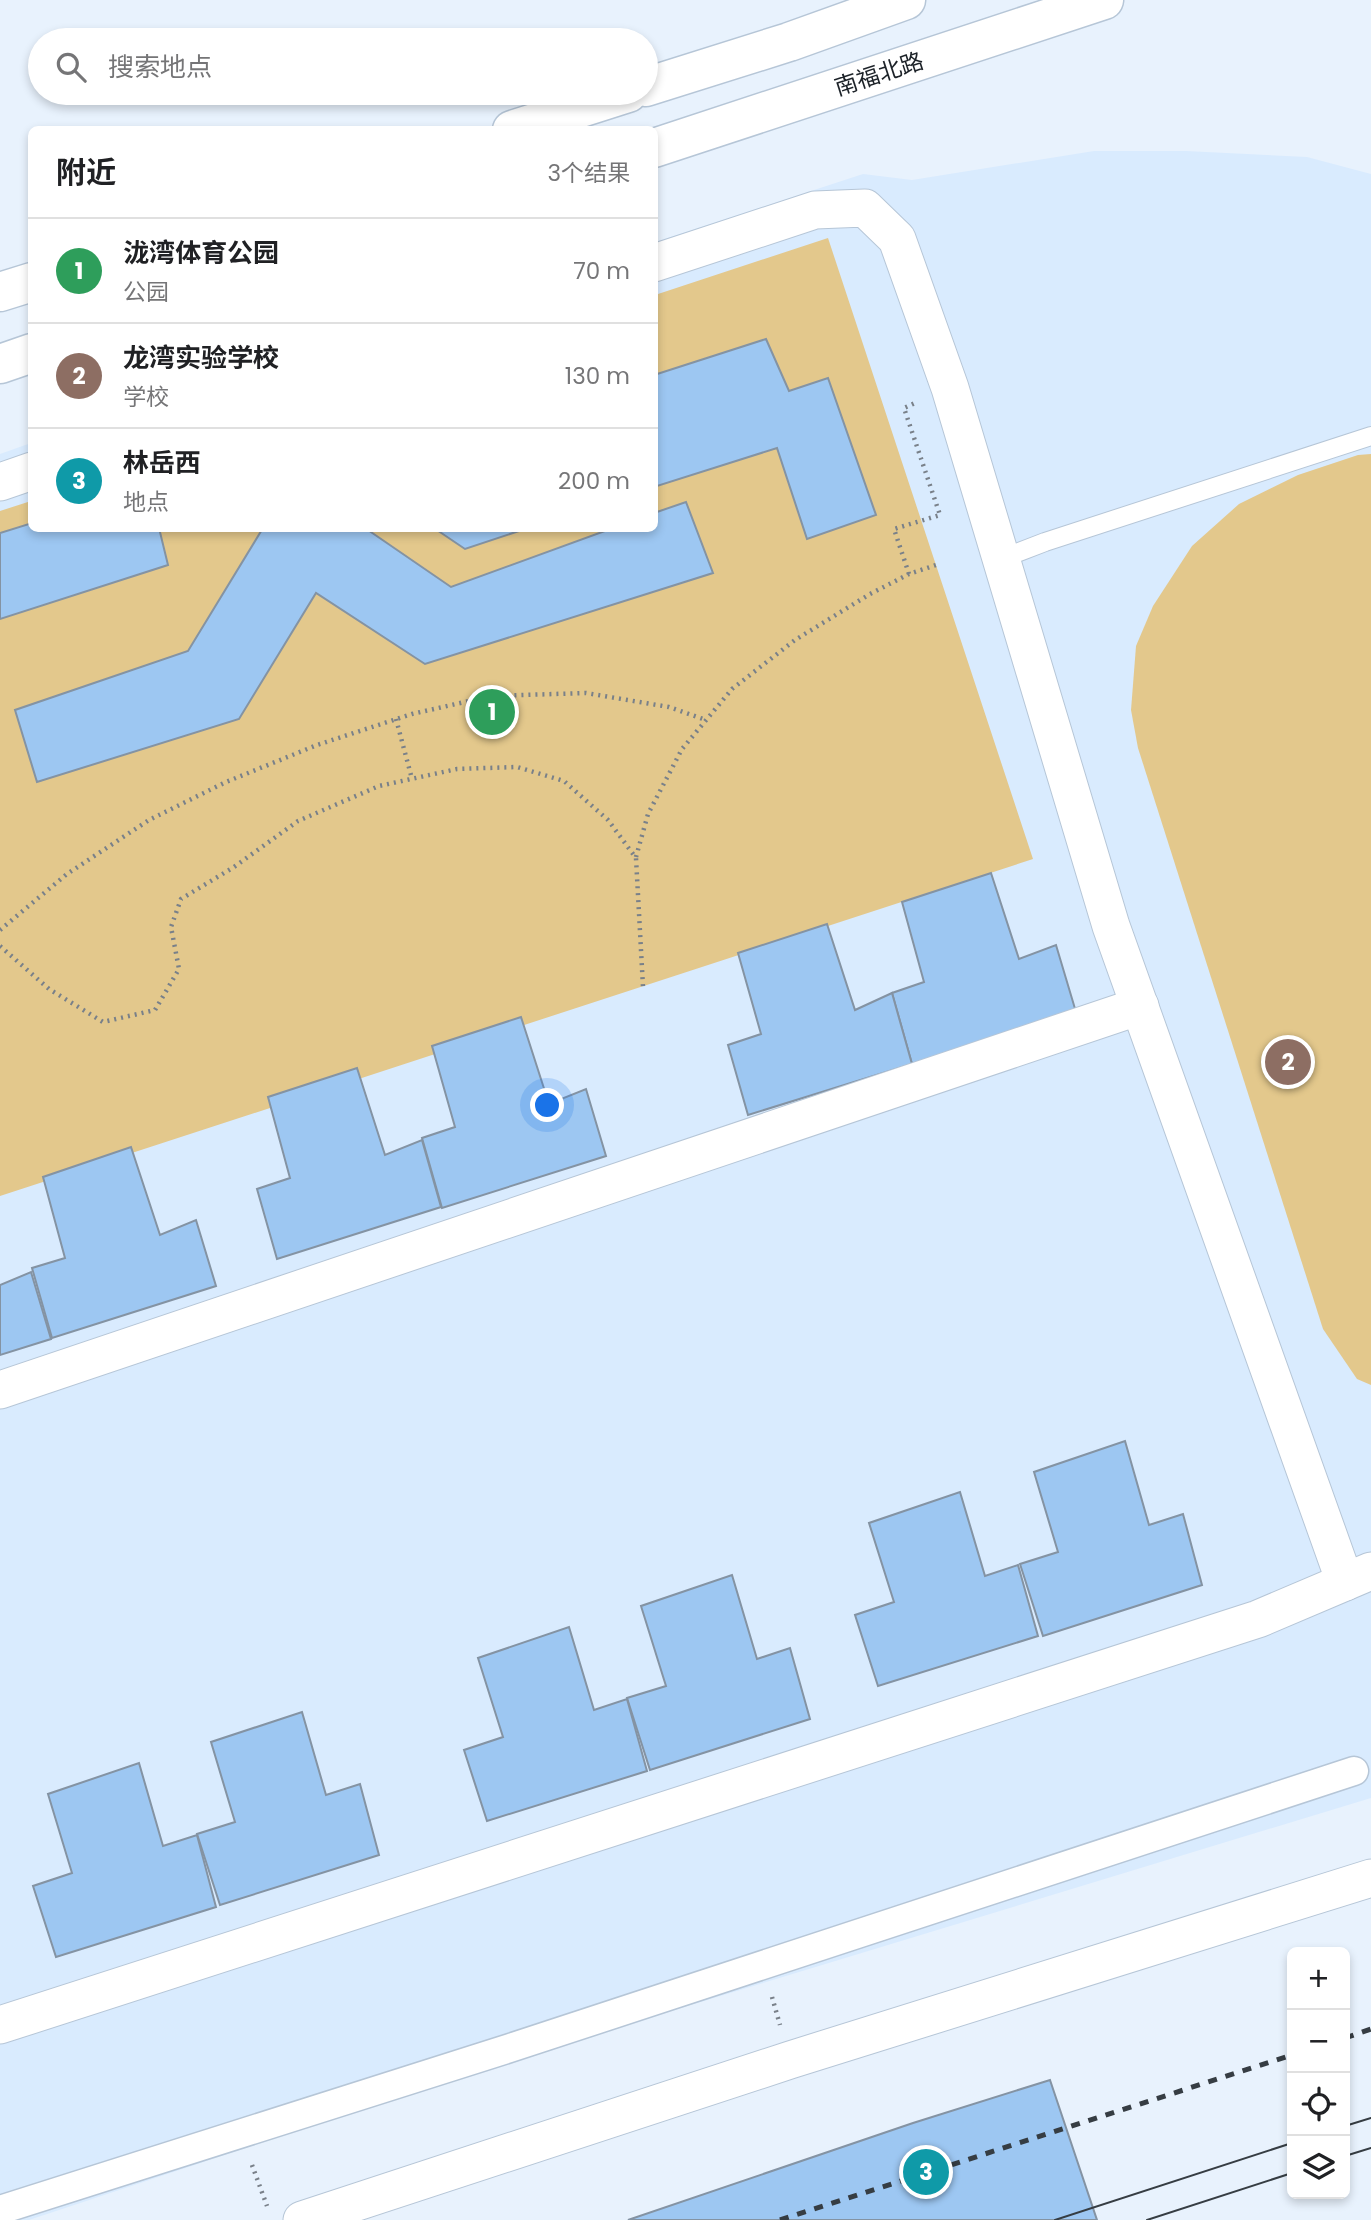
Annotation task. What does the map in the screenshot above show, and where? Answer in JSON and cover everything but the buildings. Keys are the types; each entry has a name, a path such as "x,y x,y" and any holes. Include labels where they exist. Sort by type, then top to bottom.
{"street":[{"path":"658,83 789,42 906,0"},
{"name":"南福北路","path":"658,147 1092,2"},
{"path":"525,126 590,105"},
{"path":"0,2025 1245,1623 1358,1577 1111,926 950,387 897,239 865,208 815,210 658,262"},
{"path":"0,292 28,283"},
{"path":"0,364 28,355"},
{"path":"0,482 28,472"},
{"path":"0,1390 1140,1006"},
{"path":"0,2210 510,2048 1354,1771"},
{"path":"302,2220 778,2064 1371,1878"}],"lane":[{"path":"1001,559 1045,542 1371,436"}],"path":[{"path":"904,408 940,514 894,529 909,574"},
{"path":"643,987 636,858 648,814 682,749 732,689 795,640 870,594 909,574 936,565"},
{"path":"0,930 67,874 149,820 226,782 306,750 396,719 491,696 586,693 669,707 706,720"},
{"path":"396,719 412,779"},
{"path":"0,946 49,989 103,1022 155,1010 179,969 171,927 181,899 234,867 298,821 379,786 457,769 517,766 564,781 608,820 636,858"},
{"path":"249,2158 268,2208"}],"shaded area":[{"path":"1094,151 1186,151 1307,157 1371,174 1371,1798 513,2059 29,2220 0,2220 0,454 28,444 28,532 658,532 658,241 863,174 912,180"},
{"path":"828,238 1033,859 0,1196 0,511 28,502 28,532 658,532 658,294"},
{"path":"1371,454 1371,1385 1357,1379 1323,1329 1138,748 1131,710 1136,646 1153,606 1192,546 1239,504 1298,475 1358,455"}],"tram line":[{"path":"1350,2124 1371,2118"},
{"path":"1055,2220 1287,2145"},
{"path":"1350,2154 1371,2148"},
{"path":"1147,2220 1287,2175"}],"railway":[{"path":"1350,2036 1371,2029"},
{"path":"780,2220 1287,2057"}],"place":[{"name":"泷湾体育公园","path":"492,712"},
{"name":"龙湾实验学校","path":"1288,1062"},
{"name":"林岳西","path":"926,2172"}]}
